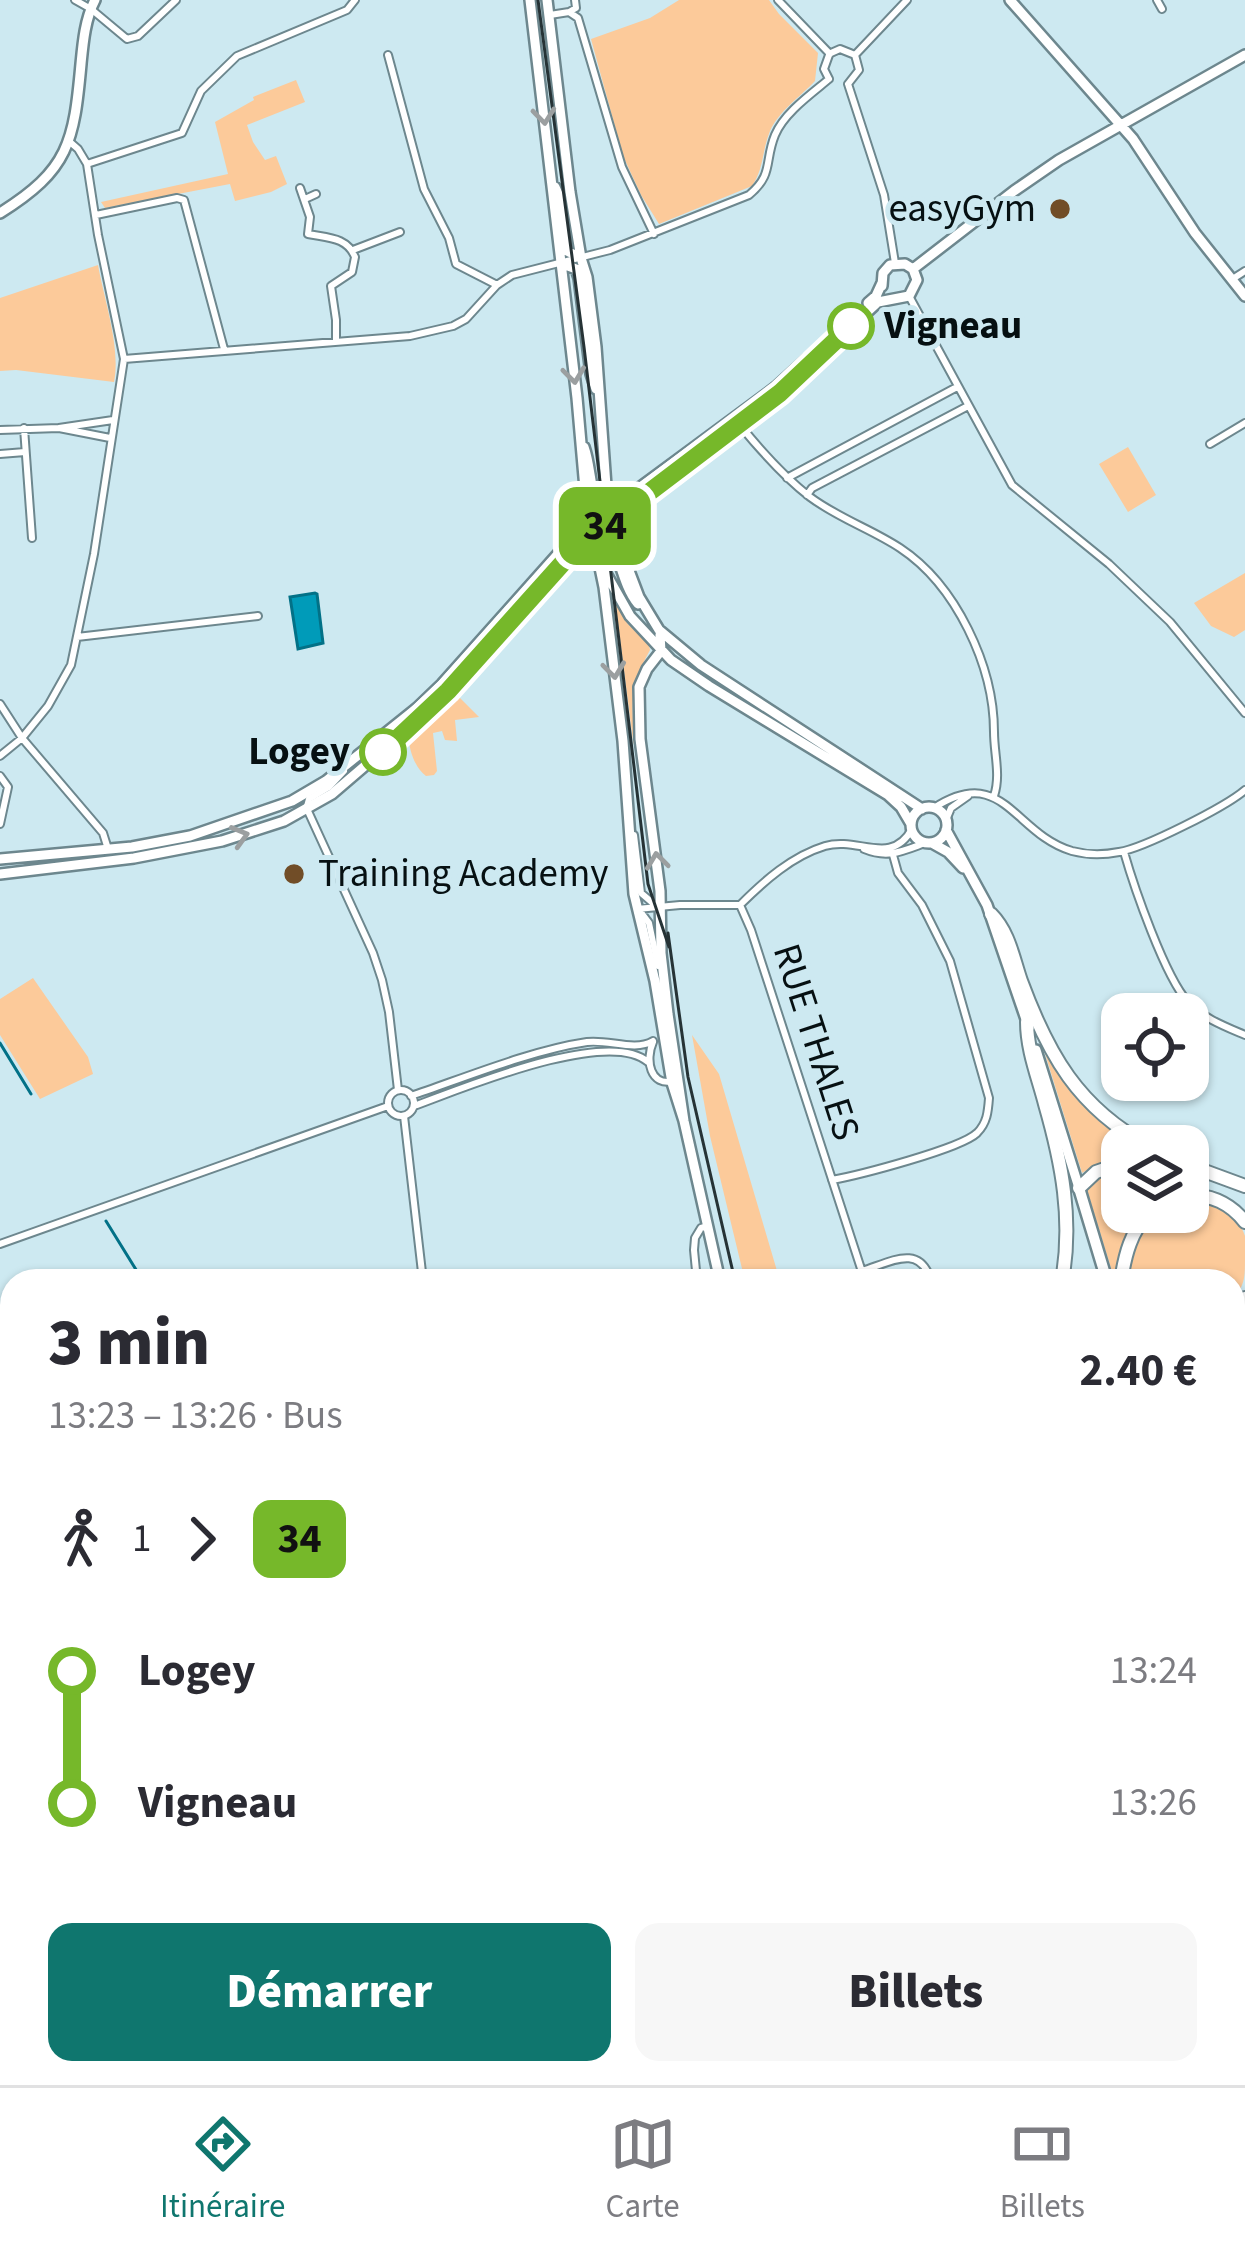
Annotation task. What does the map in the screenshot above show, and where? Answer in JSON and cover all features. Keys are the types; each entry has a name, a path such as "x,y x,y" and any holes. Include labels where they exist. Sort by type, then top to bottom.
{"highway":[{"path":"991,914 1002,925 1038,1024 1063,1071 1116,1125"},
{"path":"1027,1022 1027,1040 1065,1189 1063,1269"},
{"path":"1078,1188 1101,1170"},
{"path":"1209,1171 1245,1184"},
{"path":"1209,1198 1232,1208 1245,1222"},
{"path":"1123,1269 1134,1233"}],"main road":[{"path":"1078,1188 1103,1269"}],"street":[{"path":"75,0 93,4 127,39 138,37 176,0"},
{"path":"87,164 182,133 201,92 237,56 347,10 355,0"},
{"path":"530,0 590,530 604,587 623,741 633,886 655,981 658,1039 675,1078"},
{"path":"547,0 570,192 587,277 608,517 632,580 659,630 729,685 928,808 946,825 991,914 1078,1188"},
{"path":"550,15 576,8 574,0"},
{"path":"778,0 830,54"},
{"path":"855,55 907,0"},
{"path":"1010,0 1122,126 1245,296"},
{"path":"1157,0 1162,9"},
{"path":"0,213 50,177 70,142 93,4"},
{"path":"569,12 578,18 622,167 654,234"},
{"path":"840,49 855,55 859,70 848,84 829,79 824,69 830,54 840,49"},
{"path":"388,55 424,189 449,238 456,264 497,285"},
{"path":"913,269 1036,175 1245,55"},
{"path":"124,359 410,335 453,326 512,275 654,234 749,195 763,183 775,134 829,79"},
{"path":"848,84 880,182 896,263"},
{"path":"0,756 48,706 70,665 94,554 124,359 87,164 70,142"},
{"path":"550,177 559,196 566,251 581,258"},
{"path":"300,188 310,217 304,234 343,241 356,256 352,272 331,286 336,340"},
{"path":"305,199 316,194"},
{"path":"96,215 184,200 224,349"},
{"path":"353,250 400,232"},
{"path":"560,263 576,269 579,278 591,374 601,406"},
{"path":"608,517 776,387 876,296 886,268 896,263 913,269 917,280 909,296"},
{"path":"1232,280 1245,271"},
{"path":"881,283 894,298"},
{"path":"398,1090 382,980 307,809 309,800 329,788 442,684 556,555 780,393 878,302 909,296"},
{"path":"909,296 1019,493 1133,586 1177,630 1245,713"},
{"path":"787,478 957,387"},
{"path":"807,495 812,488 968,406"},
{"path":"0,430 113,420"},
{"path":"1210,444 1245,423"},
{"path":"739,424 807,495 908,555 960,616 990,684 998,777 994,796"},
{"path":"24,428 32,538"},
{"path":"59,428 110,438"},
{"path":"874,430 884,449"},
{"path":"580,434 595,500 608,517"},
{"path":"856,440 867,459"},
{"path":"0,454 25,452"},
{"path":"0,874 222,841 307,809 363,770 423,716 590,530"},
{"path":"597,555 623,605 661,651 696,678 888,795 902,807 916,838 952,856 978,886"},
{"path":"77,637 258,616"},
{"path":"659,630 661,651 641,681 638,707 663,979"},
{"path":"0,704 22,738 103,833 109,855"},
{"path":"0,859 109,855 190,836 292,801 355,760"},
{"path":"0,776 8,787 0,824"},
{"path":"740,905 772,875 815,850 838,843 890,848 903,842 914,815 961,795 994,796 1035,832 1067,850 1092,854 1124,852 1226,804 1245,790"},
{"path":"856,845 893,855 941,838 955,805 978,794"},
{"path":"292,801 307,809"},
{"path":"628,808 641,892 659,906"},
{"path":"1124,852 1166,964 1184,998 1213,1021 1245,1035"},
{"path":"832,1180 958,1143 971,1137 986,1119 988,1098 950,961 922,905 898,873 893,855"},
{"name":"RUE THALES","path":"637,909 740,905 862,1269"},
{"path":"637,909 649,922 663,979 675,1078 717,1269"},
{"path":"648,1062 658,1039"},
{"path":"412,1096 585,1047 616,1042 640,1046 658,1039 674,1046"},
{"path":"422,1269 404,1116 413,1106 585,1047 633,1053 648,1062 656,1078 675,1078"},
{"path":"404,1116 392,1114 388,1098 398,1090 406,1091 413,1106"},
{"path":"0,1244 388,1106"},
{"path":"697,1269 695,1238 700,1228 708,1226"},
{"path":"866,1269 918,1258 928,1269"}],"shaded area":[{"path":"679,0 769,0 818,53 815,81 774,124 752,186 659,224 623,156 591,39 650,18"},
{"path":"296,80 305,102 247,125 265,160 276,156 287,184 235,201 230,184 105,208 101,202 228,174 215,122 253,97"},
{"path":"98,265 114,339 114,382 0,371 0,298"},
{"path":"1128,447 1156,495 1128,512 1099,464"},
{"path":"1245,573 1245,630 1234,637 1211,626 1194,603"},
{"path":"615,599 627,623 650,650 634,694 640,767 633,741"},
{"path":"454,695 479,717 455,720 457,741 445,740 442,731 433,733 437,771 426,776 414,759 409,739"},
{"path":"33,978 88,1057 93,1074 40,1099 0,1035 0,999"},
{"path":"692,1035 719,1074 776,1269 742,1269"},
{"path":"1042,1044 1061,1075 1108,1125 1101,1125 1101,1162 1082,1173"},
{"path":"1101,1176 1101,1233 1127,1233 1117,1269 1111,1269 1087,1190"},
{"path":"1209,1205 1222,1210 1241,1228 1244,1269 1130,1269 1141,1235 1209,1233"}],"water":[{"path":"315,593 323,643 298,649 290,597"}],"waterway":[{"path":"0,1043 31,1094"},
{"path":"106,1221 136,1269"}],"tram line":[{"path":"538,0 648,884 669,947"},
{"path":"668,933 688,1077 732,1269"}],"bus line":[{"name":"34","path":"383,752 448,691 577,547 780,393 851,326"}],"place":[{"name":"easyGym","path":"1060,209"},
{"name":"Vigneau","path":"851,326"},
{"name":"Logey","path":"383,752"},
{"name":"Training Academy","path":"294,874"}]}
